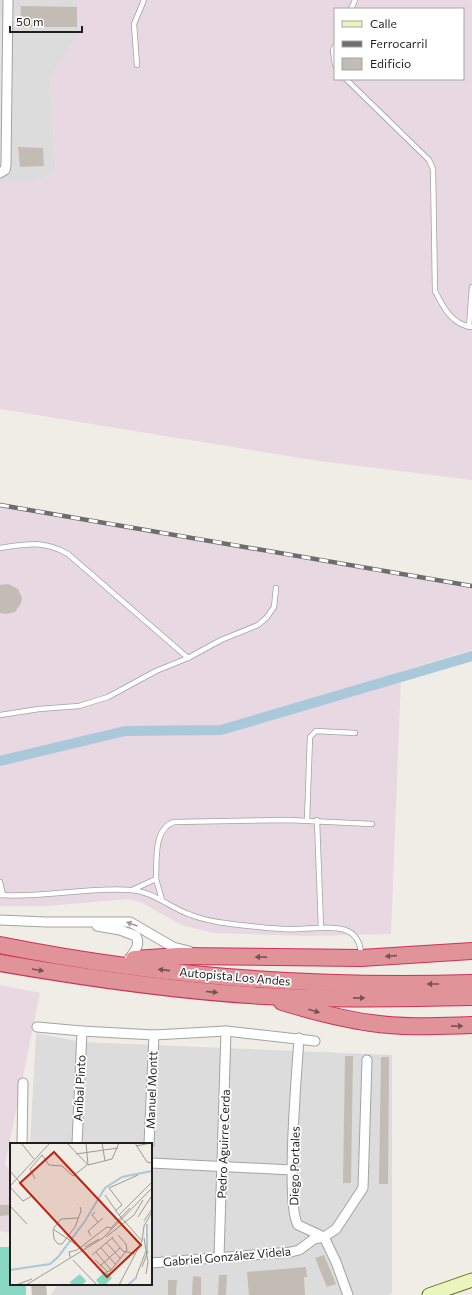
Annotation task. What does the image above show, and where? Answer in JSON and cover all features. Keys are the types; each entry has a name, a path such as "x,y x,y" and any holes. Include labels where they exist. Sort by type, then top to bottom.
{"highway":[{"name":"Autopista Los Andes","path":"0,945 86,961 233,977 322,983 472,983"},
{"path":"86,961 205,956 360,958 472,951"},
{"name":"Autopista Los Andes","path":"0,963 104,980 264,996 373,998 472,997"},
{"path":"264,996 328,1015 371,1023 420,1027 472,1025"}],"main road":[{"path":"429,1295 472,1280"}],"street":[{"path":"0,173 5,170 6,164 8,0"},
{"path":"0,920 130,922 173,947 205,956"},
{"path":"76,922 120,930 136,936 138,942 136,949 129,959"},
{"path":"37,1026 154,1036 226,1031 315,1041"},
{"name":"Aníbal Pinto","path":"76,1143 82,1031"},
{"name":"Pedro Aguirre Cerda","path":"219,1257 226,1031"},
{"name":"Manuel Montt","path":"149,1143 154,1036"},
{"name":"Diego Portales","path":"299,1038 292,1170 295,1221 298,1226 324,1237"},
{"name":"Gabriel González Videla","path":"152,1263 291,1252 299,1250 314,1239 324,1237 336,1229 364,1188 367,1060"},
{"path":"22,1143 23,1083"},
{"path":"152,1163 292,1170"},
{"path":"324,1237 336,1262 348,1295"}],"lane":[{"path":"137,65 134,24 144,0"},
{"path":"347,80 429,160 433,169 435,291 443,308 457,322 471,326 472,287"},
{"path":"0,548 32,543 51,546 68,554 188,658"},
{"path":"0,716 39,709 79,706 98,701 151,673 188,658 221,640 263,622 274,607 276,588"},
{"path":"307,820 310,737 312,733 316,731 356,733"},
{"path":"317,820 321,928"},
{"path":"162,900 156,879 160,834 165,827 171,823 317,820 372,824"},
{"path":"132,890 156,879"},
{"path":"0,882 2,895 132,890 142,892 162,900 181,911 203,919 297,930 337,927 350,933 360,947 360,958"}],"shaded area":[{"path":"0,0 77,0 79,33 50,79 56,173 34,182 0,182"},
{"path":"77,0 472,0 472,480 319,461 0,409 0,182 34,182 56,173 50,79 79,33"},
{"path":"0,17 12,17 11,160 5,169 0,170"},
{"path":"0,506 472,586 472,650 402,671 391,934 308,936 214,933 181,925 141,902 128,899 48,906 0,906"},
{"path":"0,985 40,993 5,1165 10,1170 10,1233 0,1231"},
{"path":"36,1033 82,1042 392,1055 392,1293 388,1295 50,1295 58,1285 152,1285 152,1143 30,1143"}],"green space":[{"path":"0,1247 10,1247 10,1285 26,1285 26,1295 0,1295"}],"building":[{"path":"21,6 77,7 77,27 20,27"},
{"path":"18,147 43,148 44,166 20,167"},
{"path":"8,584 18,589 22,598 21,603 15,612 6,614 0,613 0,585"},
{"path":"345,1056 353,1056 351,1183 343,1183"},
{"path":"381,1057 389,1057 388,1184 379,1184"},
{"path":"0,1205 10,1205 10,1215 0,1216"},
{"path":"324,1255 336,1284 327,1287 315,1258"},
{"path":"306,1267 307,1277 304,1277 305,1295 249,1295 247,1272"},
{"path":"219,1275 227,1275 226,1295 218,1295"},
{"path":"193,1276 201,1277 201,1295 192,1295"},
{"path":"168,1280 177,1280 176,1295 168,1295"},
{"path":"31,1285 46,1285 47,1295 32,1295"}],"waterway":[{"path":"0,761 125,731 221,730 472,656"}],"railway":[{"path":"0,505 472,586"}]}
